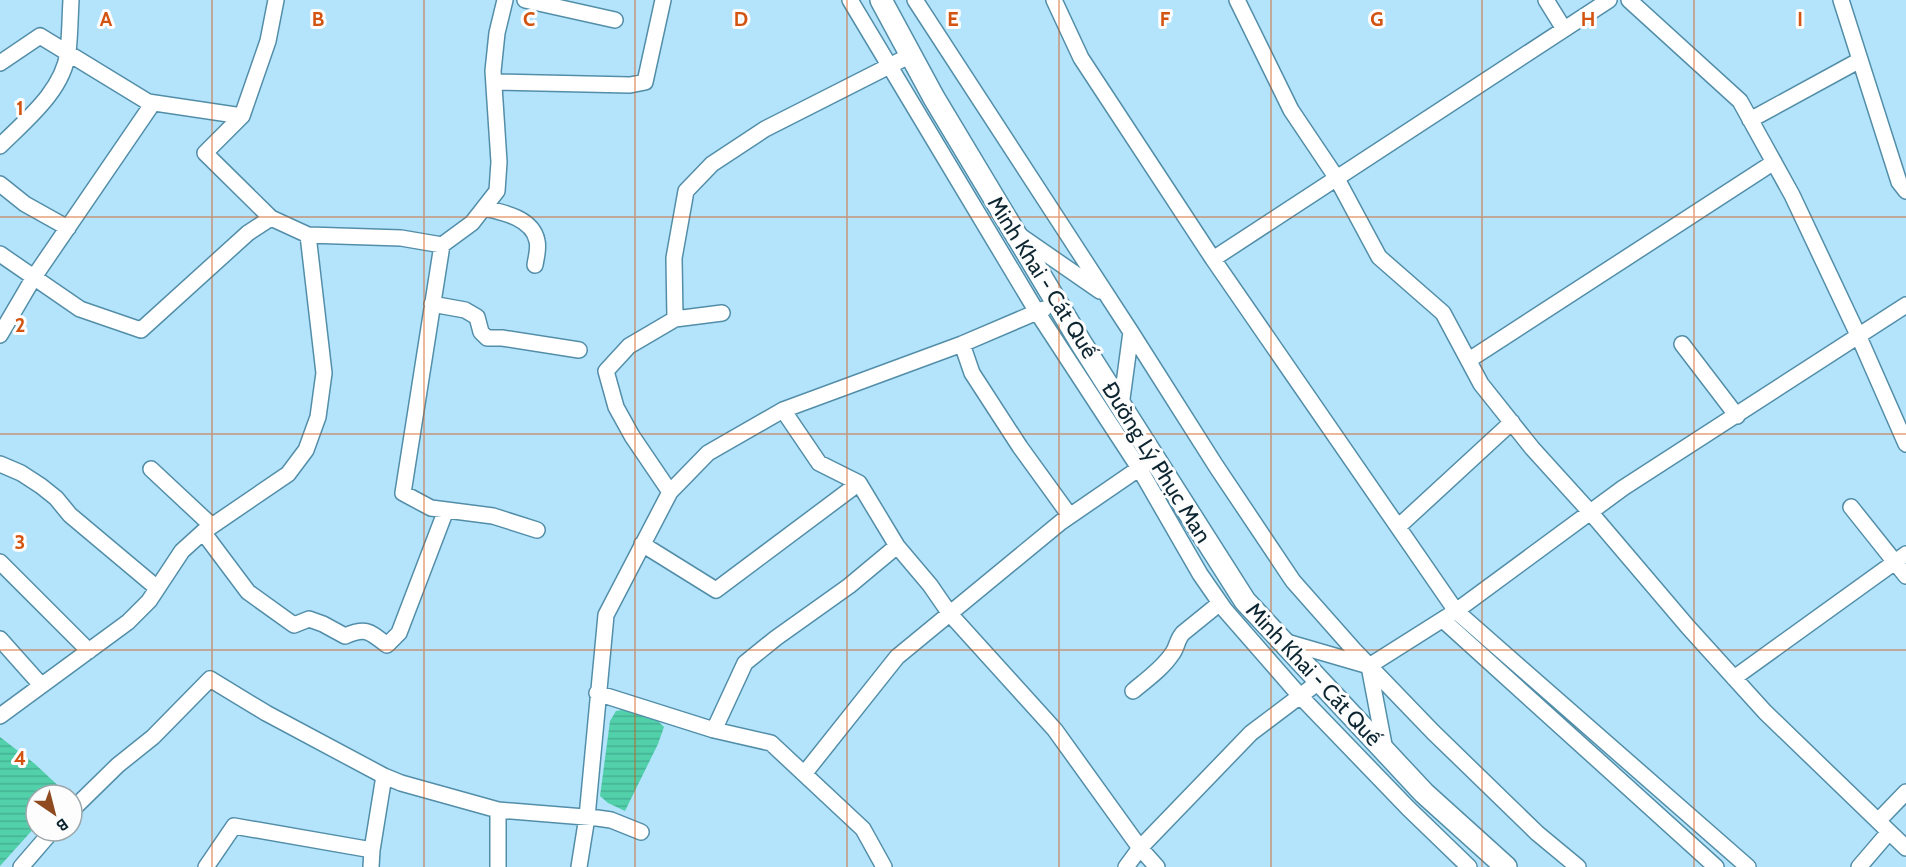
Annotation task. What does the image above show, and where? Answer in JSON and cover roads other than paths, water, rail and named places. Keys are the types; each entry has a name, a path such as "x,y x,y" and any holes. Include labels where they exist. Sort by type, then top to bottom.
{"main road":[{"name":"Đường Lý Phục Man","path":"881,0 1016,233 1121,406 1146,463 1245,601 1424,793 1506,867"}],"street":[{"path":"0,146 37,110 62,75 68,53 71,0"},
{"path":"276,0 268,41 242,116 205,153 271,218 308,235 401,238 442,245"},
{"path":"505,0 497,33 494,82 499,162 497,191 465,228 442,245 403,493 431,508 493,516 537,530"},
{"path":"525,0 615,20"},
{"path":"494,82 630,85 645,82 663,0"},
{"name":"Minh Khai - Cát Quế","path":"850,0 1036,312 1146,463 1200,574 1220,603 1300,696 1408,808 1469,867"},
{"path":"915,0 1216,466 1293,581 1369,666 1433,732 1537,833 1578,867"},
{"path":"1054,0 1081,58 1213,259 1456,611 1748,867"},
{"path":"1238,0 1291,110 1336,177 1379,257 1443,313 1481,384 1532,448 1688,627 1765,712 1906,848"},
{"path":"1546,0 1564,29"},
{"path":"1213,259 1609,0"},
{"path":"1629,0 1740,100 1792,195 1859,336 1906,444"},
{"path":"1841,0 1899,182 1906,191"},
{"path":"0,63 40,36 148,102 242,116"},
{"path":"675,319 674,258 686,191 712,164 765,129 911,55"},
{"path":"1750,120 1860,60"},
{"path":"0,335 34,278 153,103"},
{"path":"1469,360 1774,162"},
{"path":"0,184 25,204 68,228"},
{"path":"484,208 508,213 529,226 538,241 535,265"},
{"path":"0,254 80,309 141,330 248,233 271,218"},
{"path":"1016,233 1108,296"},
{"path":"0,716 128,622 149,601 182,551 208,529 288,474 306,450 318,417 324,373 308,235"},
{"path":"579,867 587,817 606,615 670,492 708,453 783,410 962,344 1058,303"},
{"path":"432,304 465,310 477,317 487,339 502,338 579,350"},
{"path":"1282,640 1369,666 1456,611 1623,488 1906,305"},
{"path":"670,492 632,436 616,407 606,371 629,346 675,319 722,313"},
{"path":"1121,406 1131,332"},
{"path":"962,344 972,373 1020,447 1070,516"},
{"path":"1682,344 1737,416"},
{"path":"783,410 819,463 860,483 897,546 930,585 950,614 1055,730 1140,848 1157,867"},
{"path":"1398,527 1512,422"},
{"path":"804,774 897,657 1070,516 1146,463"},
{"path":"0,464 42,486 56,498 69,515 157,588"},
{"path":"151,469 208,529 248,592 294,625 309,619 345,636 359,630 369,631 387,645 399,633 446,510"},
{"path":"642,544 716,590 860,483"},
{"path":"1851,507 1901,558 1906,576"},
{"path":"714,730 745,663 849,586 897,546"},
{"path":"1734,678 1901,558"},
{"path":"0,561 89,651"},
{"path":"1133,691 1165,663 1173,652 1178,638 1220,603"},
{"path":"1443,620 1716,867"},
{"path":"0,639 41,685"},
{"path":"1369,666 1385,751"},
{"path":"84,798 118,765 153,737 210,679 266,713 401,783 498,810 611,820 641,832"},
{"path":"1125,867 1140,848 1251,733 1320,681"},
{"path":"597,693 714,730 771,743 863,829 884,867"},
{"path":"371,867 384,776"},
{"path":"1859,867 1906,792"},
{"path":"498,810 498,867"},
{"path":"206,867 234,826 372,850"},
{"path":"21,867 42,843"}]}
